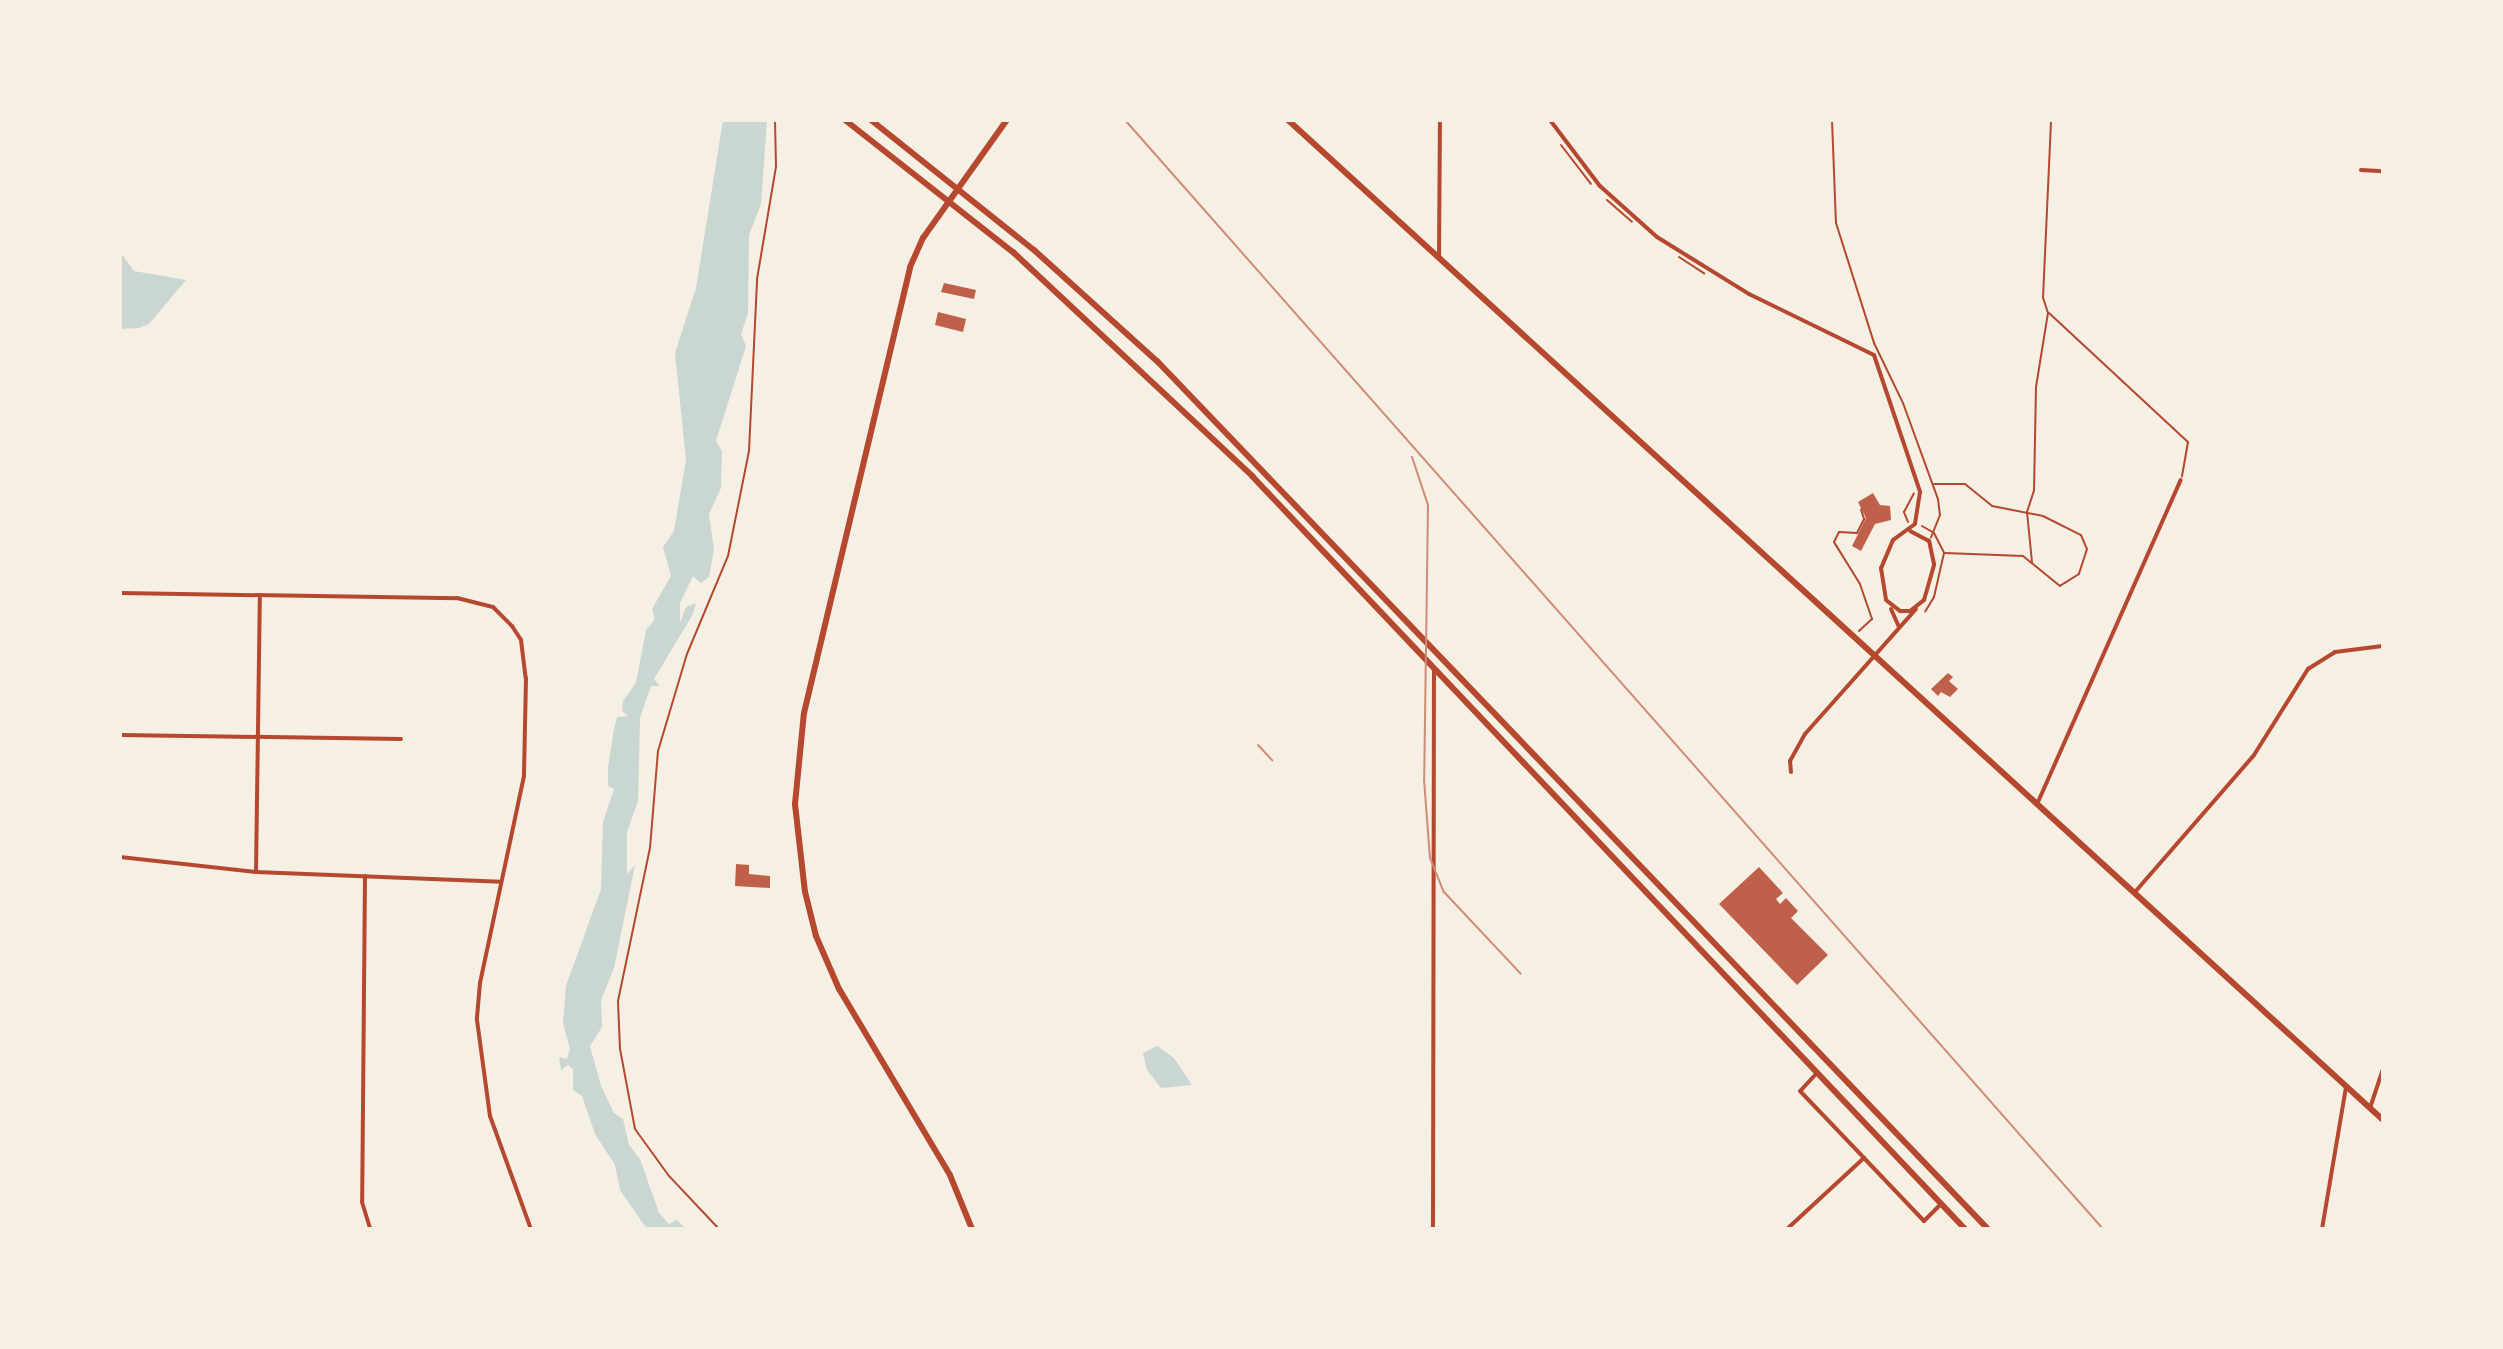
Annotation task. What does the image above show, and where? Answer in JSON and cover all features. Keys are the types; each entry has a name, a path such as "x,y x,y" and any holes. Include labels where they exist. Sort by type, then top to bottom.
{"main road":[{"path":"845,120 949,201 1147,373 1281,507 1965,1229"},
{"path":"871,120 957,188 1158,362 1547,764 1988,1229"},
{"path":"972,1229 950,1175 839,989 816,936 805,892 795,804 804,713 910,267 957,188 1007,120"},
{"path":"1288,120 2383,1120"},
{"path":"1100,330 1110,319"},
{"path":"1147,373 1158,362"},
{"path":"1219,445 1230,434"},
{"path":"1281,507 1291,497"},
{"path":"1365,596 1376,586"},
{"path":"1434,669 1445,658"},
{"path":"1534,775 1547,764"},
{"path":"1640,886 1651,875"},
{"path":"1754,1007 1765,995"},
{"path":"1816,1074 1829,1062"},
{"path":"1941,1204 1953,1192"}],"street":[{"path":"1439,257 1440,120"},
{"path":"1550,120 1600,186 1657,237 1730,283 1874,355 1919,485 1915,524 1910,531 1893,540 1881,568 1890,607 1899,628"},
{"path":"2361,170 2383,171"},
{"path":"2038,802 2181,480"},
{"path":"1791,772 1794,751 1805,734 1918,607 1933,572 1929,541 1910,531"},
{"path":"120,593 457,598 493,607 512,626 521,640 526,678 524,776 480,983 480,1073 490,1116 531,1229"},
{"path":"256,872 260,595"},
{"path":"1890,607 1918,607"},
{"path":"2135,892 2254,755 2308,669 2335,652 2383,646"},
{"path":"1433,1229 1434,669"},
{"path":"120,735 401,739"},
{"path":"120,857 256,872 501,882"},
{"path":"365,876 362,1190 370,1229"},
{"path":"2370,1108 2383,1069"},
{"path":"1816,1074 1800,1091 1924,1221 1941,1204"},
{"path":"2322,1229 2346,1087"},
{"path":"1787,1229 1864,1158"}],"path":[{"path":"719,1229 669,1176 635,1129 620,1049 618,1001 650,848 658,751 687,654 728,556 749,451 757,279 776,167 775,120"},
{"path":"1832,120 1836,223 1878,351 1903,403 1933,484 1940,515 1929,541"},
{"path":"2032,562 2027,512 2034,491 2036,387 2048,313 2043,298 2051,120"},
{"path":"1558,140 1593,186"},
{"path":"1601,194 1640,230"},
{"path":"1670,252 1705,274"},
{"path":"2048,313 2188,442 2190,453 2181,480"},
{"path":"1914,482 1904,518 1934,533 1944,553 1934,597 1925,612"},
{"path":"1933,484 1965,484 1992,506 2027,512 2081,535 2087,549 2083,569 2066,585 2052,582 2032,562 2014,555 1944,553"},
{"path":"1854,636 1872,619 1860,584 1834,542 1839,532 1857,533 1864,519 1861,509"}],"shaded area":[{"path":"723,120 767,120 761,204 749,235 748,313 741,334 746,346 716,441 722,451 721,488 709,514 714,549 709,577 701,583 693,576 680,603 680,623 686,607 696,603 693,614 654,679 660,686 651,686 640,718 638,801 627,832 627,874 635,865 614,968 601,1000 602,1027 590,1046 601,1086 614,1113 623,1119 629,1145 640,1159 659,1213 669,1224 677,1220 686,1229 647,1229 620,1190 615,1165 595,1134 582,1096 573,1090 573,1069 568,1065 561,1070 559,1057 567,1059 570,1049 563,1023 566,986 601,889 603,822 614,789 608,786 608,767 614,729 617,717 628,716 622,711 623,701 636,683 646,630 655,619 652,609 671,576 663,547 674,531 686,460 675,353 696,288"},
{"path":"120,252 134,271 186,280 149,324 139,328 120,329"},
{"path":"1157,1046 1174,1058 1192,1085 1161,1088 1147,1070 1143,1053"}],"building":[{"path":"944,283 976,290 974,299 941,292"},
{"path":"938,312 966,319 963,332 935,325"},
{"path":"1873,493 1880,505 1890,506 1891,520 1875,524 1861,551 1852,546 1866,518 1858,502"},
{"path":"1948,673 1953,677 1949,681 1958,689 1950,697 1941,692 1938,696 1931,689"},
{"path":"736,864 749,865 749,874 770,876 770,888 735,886"},
{"path":"1759,867 1783,893 1776,899 1780,904 1786,898 1798,911 1791,918 1828,955 1797,985 1719,904"}],"railway":[{"path":"1125,120 2103,1229"},
{"path":"1412,457 1428,505 1424,779 1430,858 1444,892 1521,974"},
{"path":"1258,745 1272,760"}]}
